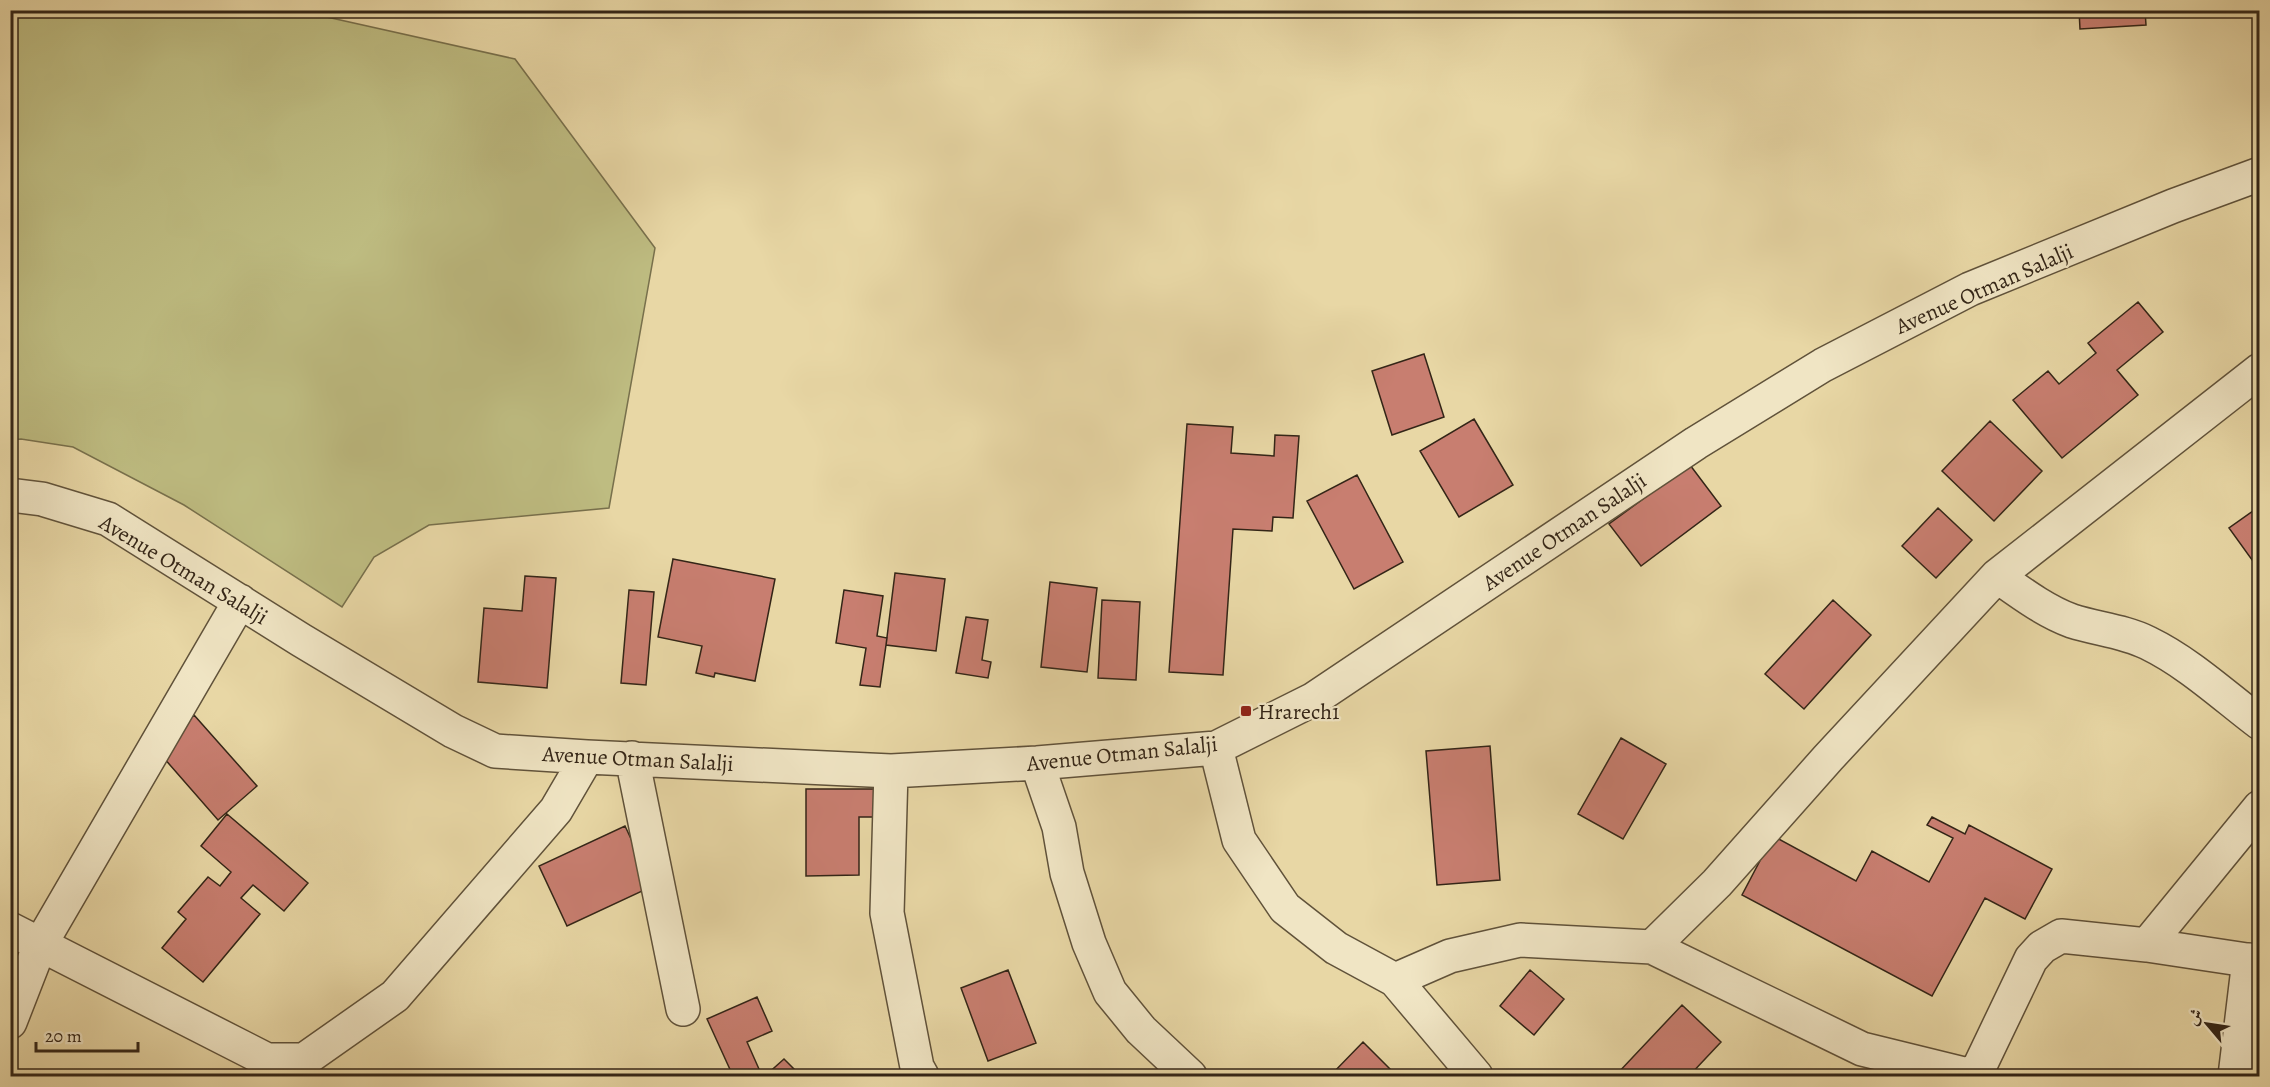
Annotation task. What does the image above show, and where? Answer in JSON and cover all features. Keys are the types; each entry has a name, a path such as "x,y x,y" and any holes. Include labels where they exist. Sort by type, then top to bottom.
{"street":[{"name":"Avenue Otman Salalji","path":"10,495 42,499 108,519 301,640 453,731 495,751 891,771 1036,763 1216,748 1314,699 1696,443 1823,365 1970,289 2257,166"},
{"path":"1652,947 1717,883 1828,758 1997,576 2259,370"},
{"path":"1997,576 2037,604 2072,621 2146,642 2186,666 2259,723"},
{"path":"10,1022 40,945 240,601"},
{"path":"1216,748 1239,840 1285,908 1336,948 1395,980 1476,1077"},
{"path":"10,929 267,1060 304,1060 395,996 556,810 587,757"},
{"path":"632,758 683,1009"},
{"path":"1036,763 1059,827 1067,873 1089,943 1110,992 1140,1030 1190,1077"},
{"path":"891,771 887,913 916,1067 922,1077"},
{"path":"2147,945 2259,807"},
{"path":"1395,980 1450,956 1520,940 1652,947 1862,1049 1973,1077 2031,959 2043,947 2061,936 2147,945 2254,961 2235,1077"}],"shaded area":[{"path":"11,10 300,11 515,59 655,248 609,508 429,525 374,557 342,607 184,505 73,447 21,439 11,440"}],"building":[{"path":"2079,10 2145,10 2146,25 2080,29"},
{"path":"2138,302 2163,332 2117,370 2138,395 2062,458 2013,400 2048,371 2059,384 2096,353 2088,343"},
{"path":"1424,354 1444,417 1392,435 1372,371"},
{"path":"1474,419 1513,485 1459,517 1420,451"},
{"path":"1990,421 2042,471 1994,521 1942,471"},
{"path":"1187,424 1233,427 1231,453 1274,456 1275,435 1299,436 1293,518 1273,517 1272,531 1233,529 1223,675 1169,672"},
{"path":"1687,461 1721,506 1641,566 1609,524 1651,493"},
{"path":"1357,475 1403,562 1354,589 1307,501"},
{"path":"2260,506 2260,571 2229,528"},
{"path":"1938,508 1972,540 1936,578 1902,546"},
{"path":"673,559 775,579 755,681 715,673 714,677 696,673 702,646 658,637"},
{"path":"895,573 945,579 936,651 886,645"},
{"path":"525,576 556,578 547,688 478,682 484,608 522,611"},
{"path":"1050,582 1097,588 1087,672 1041,667"},
{"path":"629,590 654,592 646,685 621,683"},
{"path":"844,590 883,596 877,636 887,638 880,687 860,685 866,648 836,643"},
{"path":"1102,600 1140,602 1136,680 1098,678"},
{"path":"1833,600 1871,635 1804,709 1765,674"},
{"path":"966,617 988,620 982,660 991,662 988,678 956,673"},
{"path":"194,715 257,786 218,820 156,749"},
{"path":"1621,738 1666,764 1623,839 1578,814"},
{"path":"1490,746 1500,880 1437,885 1426,751"},
{"path":"806,789 874,789 874,817 859,817 859,875 806,876"},
{"path":"227,814 308,883 284,911 253,885 241,898 260,914 203,982 162,948 186,919 178,912 208,877 220,886 231,872 201,846"},
{"path":"1932,817 1965,834 1969,825 2052,869 2025,919 1985,898 1932,996 1742,895 1773,836 1856,881 1872,851 1929,882 1953,838 1927,825"},
{"path":"625,826 653,886 567,926 539,866"},
{"path":"1008,970 1036,1043 988,1061 961,988"},
{"path":"1530,970 1564,999 1534,1035 1500,1006"},
{"path":"757,997 772,1031 747,1042 759,1069 742,1076 733,1076 707,1019"},
{"path":"1682,1005 1721,1042 1689,1076 1616,1075"},
{"path":"1363,1042 1397,1076 1330,1076"},
{"path":"784,1059 801,1076 765,1076"}],"place":[{"name":"Hrarech1","path":"1246,711"}]}
